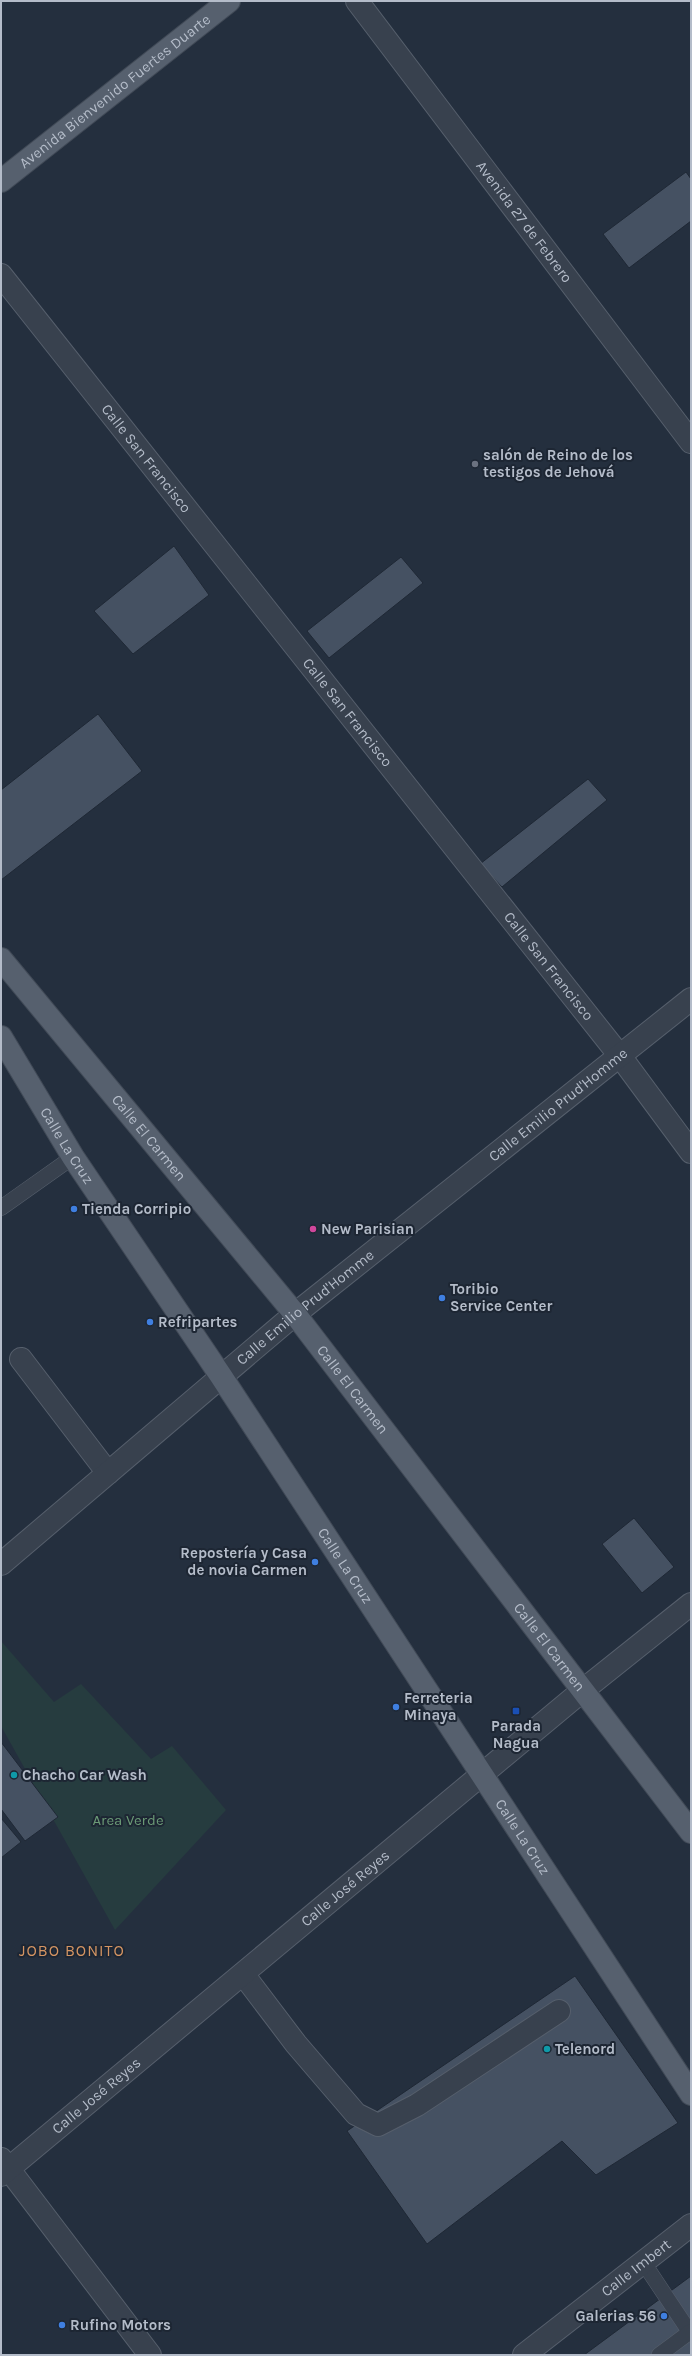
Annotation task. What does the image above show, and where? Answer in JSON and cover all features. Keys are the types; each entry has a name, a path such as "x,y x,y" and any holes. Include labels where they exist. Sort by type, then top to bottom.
{"main road":[{"name":"Avenida Bienvenido Fuertes Duarte","path":"1,181 229,1"},
{"name":"Calle El Carmen","path":"1,959 295,1314 691,1832"},
{"name":"Calle La Cruz","path":"1,1037 73,1157 221,1376 484,1775 691,2094"}],"street":[{"name":"Avenida 27 de Febrero","path":"357,1 691,442"},
{"name":"Calle San Francisco","path":"1,275 620,1056 691,1152"},
{"name":"Calle Emilio Prud'Homme","path":"1,1564 295,1314 691,999"},
{"path":"21,1359 108,1473"},
{"name":"Calle José Reyes","path":"4,2168 243,1974 484,1775 582,1691 691,1604"},
{"path":"243,1974 296,2044 356,2114 378,2125 417,2105 559,2011"},
{"path":"4,2168 150,2355"},
{"name":"Calle Imbert","path":"524,2355 691,2225"}],"lane":[{"path":"1,1208 73,1157"},
{"path":"643,2262 690,2333 659,2355"}],"green space":[{"name":"Area Verde","path":"1,1641 54,1702 81,1684 151,1759 172,1746 226,1810 115,1930 1,1726"}],"building":[{"path":"686,172 691,179 691,221 629,268 603,234"},
{"path":"174,546 209,595 133,654 94,611"},
{"path":"401,557 423,583 329,658 307,631"},
{"path":"98,714 142,771 1,880 1,790"},
{"path":"588,779 607,800 502,887 480,864"},
{"path":"634,1518 674,1567 642,1593 602,1544"},
{"name":"Chacho Car Wash","path":"1,1742 58,1817 25,1841 1,1809"},
{"path":"1,1818 21,1842 1,1858"},
{"name":"Telenord","path":"575,1976 678,2123 596,2175 562,2141 427,2244 347,2131"},
{"name":"Galerias 56","path":"691,2276 691,2355 584,2355"}],"place":[{"name":"salón de Reino de los testigos de Jehová","path":"475,464"},
{"name":"Tienda Corripio","path":"74,1209"},
{"name":"New Parisian","path":"313,1229"},
{"name":"Toribio Service Center","path":"442,1298"},
{"name":"Refripartes","path":"150,1322"},
{"name":"Repostería y Casa de novia Carmen","path":"315,1562"},
{"name":"Ferreteria Minaya","path":"396,1707"},
{"name":"Parada Nagua","path":"516,1711"},
{"name":"Chacho Car Wash","path":"14,1775"},
{"name":"Telenord","path":"547,2049"},
{"name":"Galerias 56","path":"664,2316"},
{"name":"Rufino Motors","path":"62,2325"}],"district":[{"name":"JOBO BONITO","path":"72,1950"}]}
